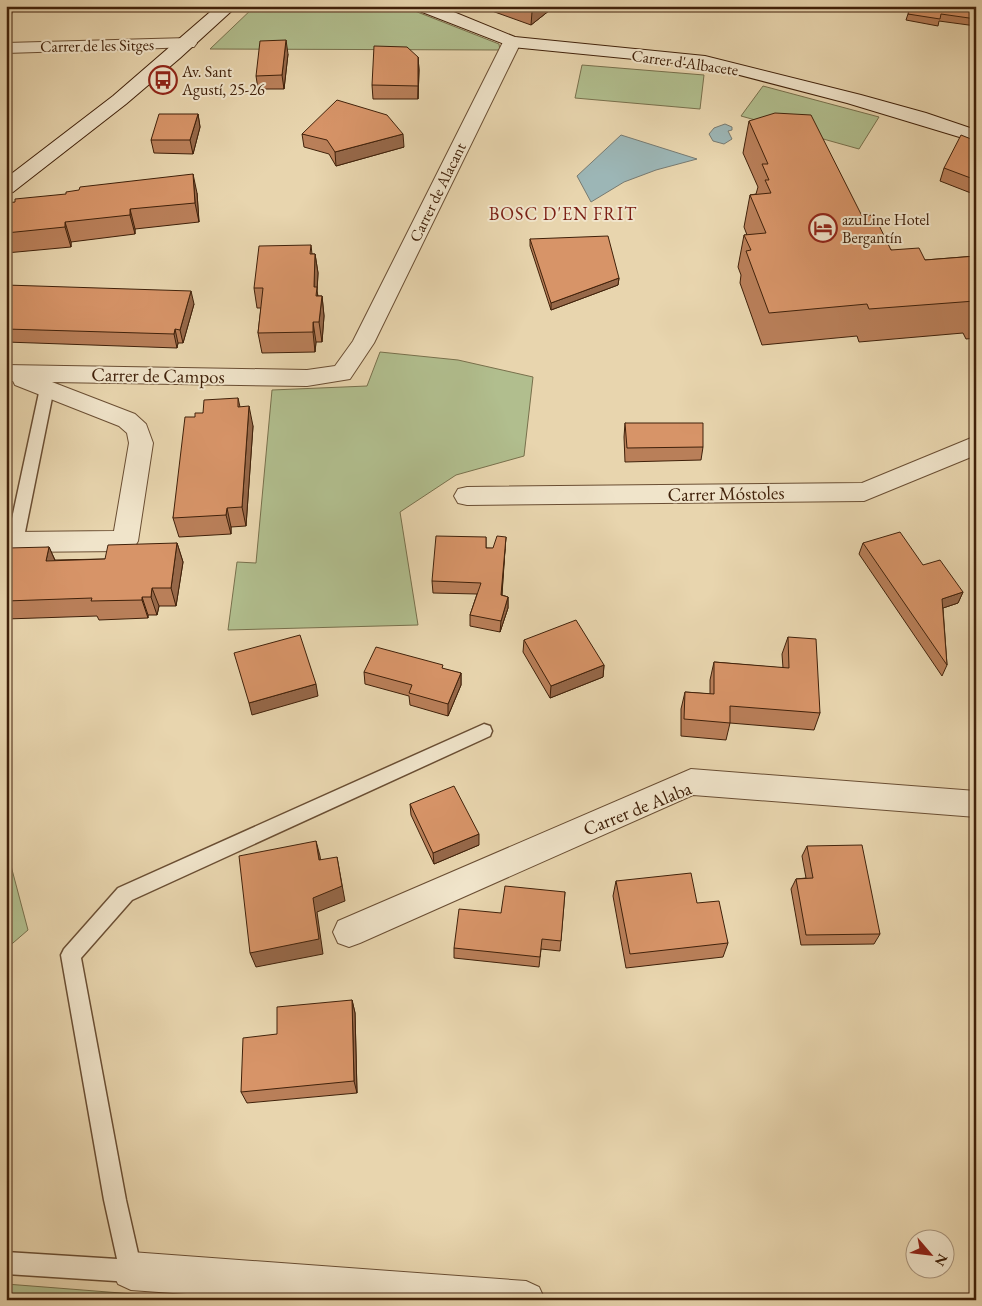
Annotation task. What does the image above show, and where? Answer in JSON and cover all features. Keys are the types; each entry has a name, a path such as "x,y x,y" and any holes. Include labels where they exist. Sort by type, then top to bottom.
{"street":[{"path":"6,188 91,125 188,43 228,6"},
{"name":"Carrer d'Albacete","path":"423,6 512,42 705,61 919,117 976,136"},
{"name":"Carrer de Alacant","path":"307,378 342,373 362,343 512,42"},
{"name":"Carrer de les Sitges","path":"6,48 188,43"},
{"name":"Carrer de Campos","path":"7,373 307,378"},
{"name":"Carrer de Campos","path":"7,373 127,420 138,430 141,443 124,541 15,542"},
{"name":"Carrer Móstoles","path":"467,496 864,492 976,445"},
{"name":"Carrer de Alaba","path":"349,932 691,782 976,804"},
{"path":"131,1271 512,1299"}],"lane":[{"name":"Carrer de Campos","path":"15,542 46,388"},
{"path":"6,1264 131,1271 115,1200 71,955 125,894 484,731"}],"green space":[{"path":"255,6 402,6 499,44 500,50 210,49"},
{"path":"582,65 704,75 700,109 575,98"},
{"path":"763,86 879,117 859,149 741,116"},
{"path":"380,352 458,360 533,377 524,456 456,475 400,512 418,625 228,630 237,562 256,563 272,390 367,386"},
{"path":"6,847 28,930 6,949"},
{"path":"6,1284 210,1300 6,1300"}],"water":[{"path":"725,124 732,127 732,130 728,131 732,139 724,144 713,141 709,134 714,128"},
{"path":"621,135 697,159 656,170 624,182 591,202 577,176"}],"building":[{"path":"514,6 540,6 532,12"},
{"path":"910,6 976,6 976,19 941,14 940,19 908,14"},
{"path":"286,40 282,75 256,76 260,41"},
{"path":"374,46 407,47 418,57 418,86 372,85"},
{"path":"337,100 387,115 403,134 335,152 327,140 302,134"},
{"path":"775,113 811,115 862,216 874,215 891,250 919,248 925,260 976,256 976,303 975,301 869,309 867,304 769,313 746,251 751,250 744,235 766,233 750,195 771,193 765,180 769,180 762,164 768,164 749,121"},
{"path":"159,114 198,114 190,140 151,140"},
{"path":"961,135 976,141 976,180 944,168"},
{"path":"193,174 195,203 130,209 130,215 65,222 65,227 6,233 6,203 15,202 15,199 66,194 66,192 79,190 80,187"},
{"path":"608,236 619,278 551,303 530,239"},
{"path":"311,245 310,254 315,254 314,287 317,287 316,296 322,296 319,322 313,322 313,332 258,333 263,288 254,288 259,246"},
{"path":"6,285 191,291 180,330 175,329 174,334 6,329"},
{"path":"238,398 238,407 249,406 242,507 227,508 226,515 173,518 185,417 195,417 195,413 203,413 204,400"},
{"path":"625,423 703,423 703,447 627,448"},
{"path":"900,532 923,565 940,560 963,592 942,599 947,665 863,543"},
{"path":"436,536 486,537 486,548 493,548 497,536 506,537 501,595 508,597 501,621 470,615 481,583 432,581"},
{"path":"177,543 171,588 152,588 151,597 142,597 142,600 91,601 92,598 6,601 6,554 8,548 49,547 46,561 105,559 108,545"},
{"path":"576,620 604,665 551,686 524,640"},
{"path":"300,635 316,684 249,703 234,653"},
{"path":"788,637 816,639 820,713 730,706 730,723 684,719 685,692 714,694 714,662 789,668"},
{"path":"376,647 443,665 442,668 461,673 448,704 409,693 412,685 364,672"},
{"path":"454,786 479,834 433,853 410,804"},
{"path":"316,841 319,860 337,857 342,886 313,898 319,939 250,953 239,856"},
{"path":"862,845 880,934 806,935 796,879 813,878 807,846"},
{"path":"691,873 697,903 719,901 728,943 630,954 616,881"},
{"path":"505,886 565,892 561,941 542,939 540,957 454,948 459,909 501,913"},
{"path":"352,1000 354,1081 241,1092 243,1038 277,1034 277,1007"}],"place":[{"name":"Av. Sant Agustí, 25-26","path":"163,80"},
{"name":"azuLine Hotel Bergantín","path":"823,228"}],"district":[{"name":"BOSC D'EN FRIT","path":"563,214"}]}
